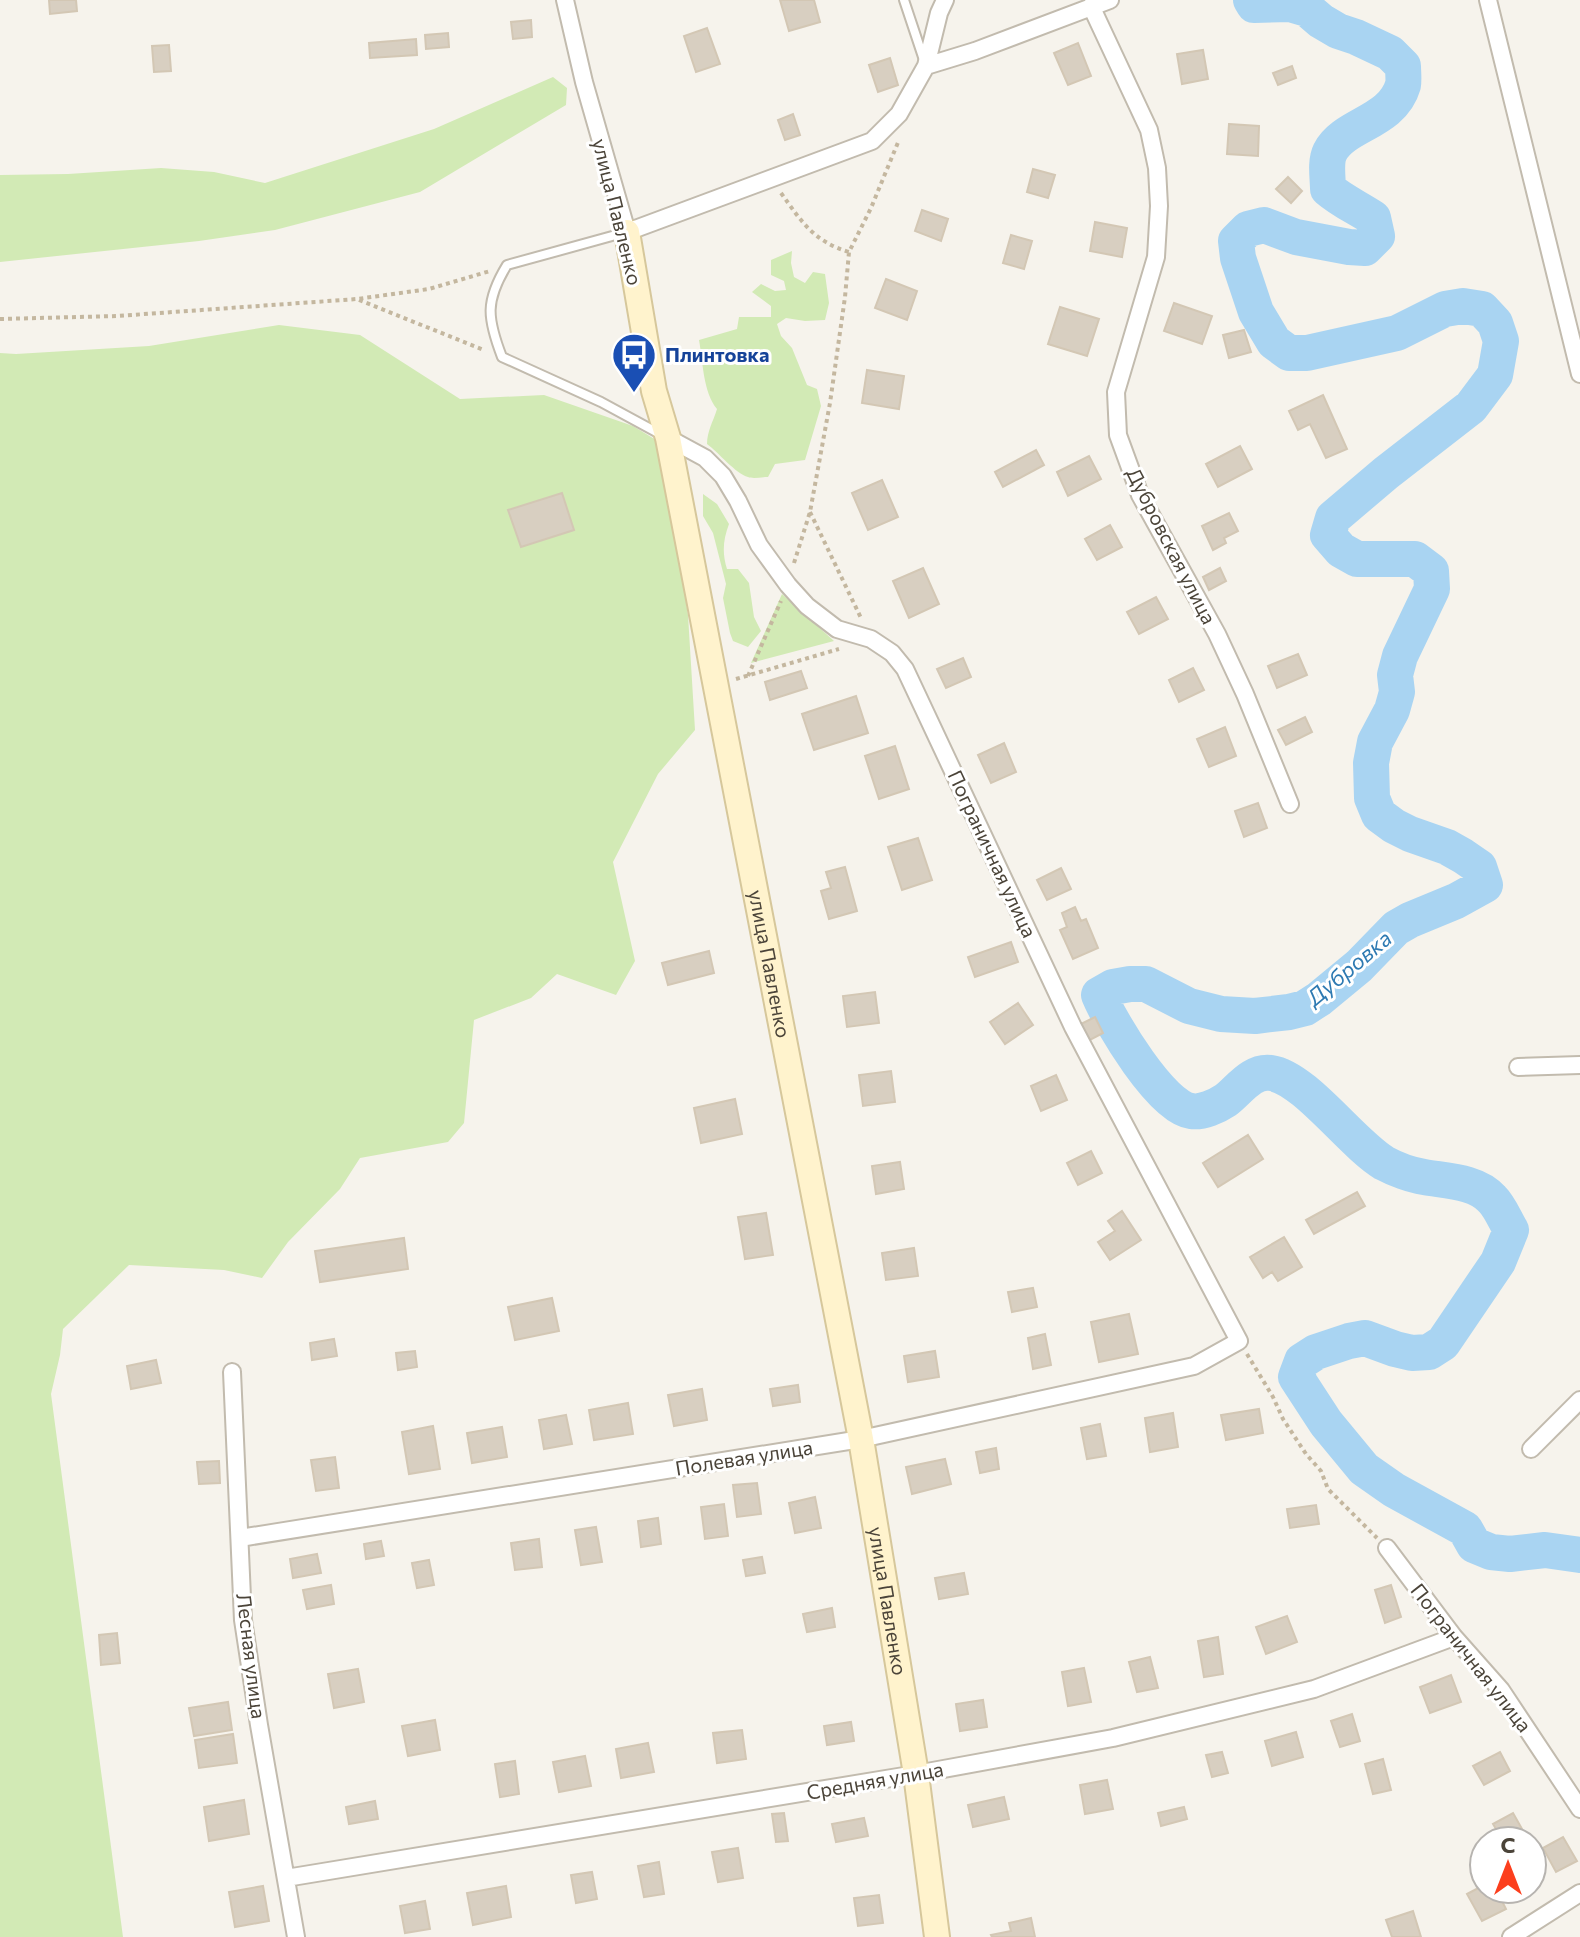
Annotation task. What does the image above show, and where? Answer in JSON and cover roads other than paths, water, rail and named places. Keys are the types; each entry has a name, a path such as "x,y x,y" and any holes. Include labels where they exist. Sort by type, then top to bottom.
{"street":[{"name":"улица Павленко","path":"565,0 584,82 627,232 654,391 668,438 861,1439 916,1774 937,1937"},
{"path":"627,232 872,141 899,114 926,66 945,0"},
{"path":"926,66 975,51 1110,0"},
{"path":"1488,0 1580,374"},
{"name":"Дубровская улица","path":"1091,6 1149,130 1158,181 1156,257 1116,392 1118,435 1140,495 1217,634 1245,694 1290,804"},
{"name":"Пограничная улица","path":"668,438 705,458 723,476 759,545 807,606 837,629 871,639 892,653 905,669 1073,1027 1239,1341"},
{"path":"1518,1067 1580,1065"},
{"name":"Полевая улица","path":"240,1538 861,1439 1194,1366 1239,1341"},
{"name":"Лесная улица","path":"232,1372 243,1620 296,1937"},
{"path":"1531,1449 1580,1400"},
{"name":"Пограничная улица","path":"1387,1548 1454,1637 1501,1690 1580,1809"},
{"name":"Средняя улица","path":"286,1878 916,1774 1113,1738 1314,1689 1454,1637"},
{"path":"1511,1937 1580,1893"}],"lane":[{"path":"904,0 926,66"},
{"path":"627,232 507,265 495,286 490,312 493,335 502,357 601,402 668,438"}],"waterway":[{"name":"Дубровка","path":"1251,0 1254,5 1290,4 1307,9 1338,31 1390,53 1403,66 1403,85 1397,98 1379,116 1337,143 1328,161 1328,189 1373,218 1377,236 1365,248 1349,247 1296,237 1264,225 1248,229 1236,241 1238,258 1256,312 1274,342 1289,353 1307,353 1397,333 1445,309 1463,306 1482,309 1495,323 1501,341 1495,375 1471,407 1333,518 1328,535 1341,550 1357,559 1415,559 1431,571 1432,589 1400,656 1392,710 1375,742 1371,763 1372,798 1379,815 1394,826 1447,847 1479,867 1485,885 1396,928 1359,966 1305,1008 1255,1016 1221,1014 1189,1006 1146,984 1113,987 1099,995 1138,1062 1179,1106 1191,1111 1209,1108 1226,1100 1252,1078 1271,1073 1298,1086 1384,1163 1414,1175 1469,1185 1495,1202 1511,1230 1498,1262 1443,1343 1429,1352 1412,1353 1365,1338 1349,1341 1316,1352 1302,1361 1296,1377 1326,1423 1364,1469 1394,1490 1465,1529 1474,1545 1491,1552 1510,1554 1545,1550 1580,1555"}],"place":[{"name":"Плинтовка","path":"634,394"}]}
